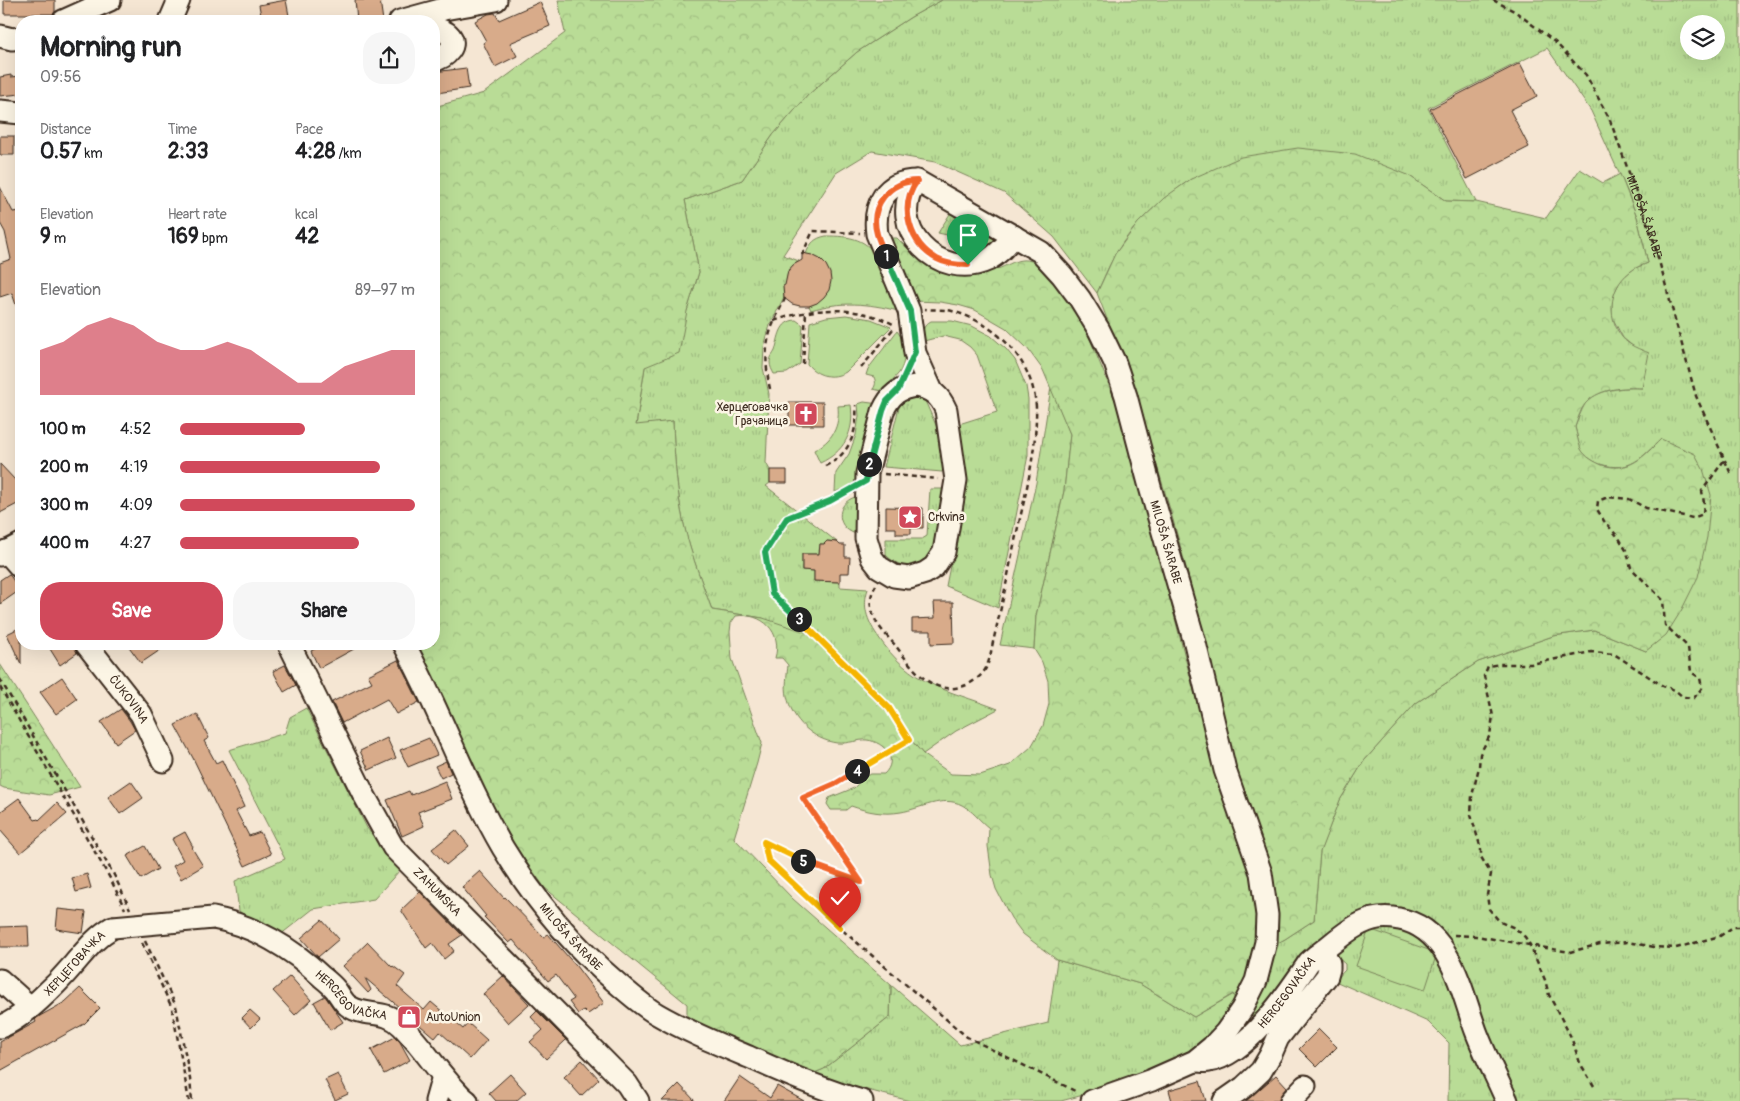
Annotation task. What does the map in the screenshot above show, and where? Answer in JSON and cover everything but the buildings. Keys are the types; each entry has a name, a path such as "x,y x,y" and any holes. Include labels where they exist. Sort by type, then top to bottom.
{"street":[{"path":"77,15 110,0"},
{"path":"173,15 179,0"},
{"path":"422,15 444,9 496,0"},
{"path":"440,29 447,32 451,39 452,47 448,54 440,58"},
{"path":"0,36 15,39"},
{"path":"0,111 15,112"},
{"path":"915,352 898,390 887,401 883,411 867,477 866,538 868,550 872,558 884,571 894,576 910,578 925,573 934,567 944,552 956,480 946,410 942,401 932,391 915,352 910,311 877,234 875,218 877,209 885,194 898,185 917,181"},
{"path":"917,181 912,188 908,206 910,226 919,244 937,259 958,265 978,263 996,255 1014,236"},
{"name":"MILOŠA ŠARABE","path":"917,181 1041,252 1080,299 1099,330 1115,363 1126,396 1195,643 1225,770 1261,873 1267,915 1266,942 1256,981 1242,1009 1226,1032 1195,1061 1152,1080 1094,1101"},
{"path":"898,390 916,386 932,391"},
{"name":"ĆUKOVINA","path":"91,650 140,714 163,761"},
{"name":"ZAHUMSKA","path":"293,650 364,795 393,846 627,1084 638,1101"},
{"name":"MILOŠA ŠARABE","path":"407,650 471,785 503,847 530,889 565,934 599,968 655,1013 694,1033 830,1092 862,1101"},
{"path":"1316,956 1356,925 1373,919 1393,917 1406,920 1433,935 1446,953 1477,1034 1507,1101"},
{"name":"HERCEGOVAČKA","path":"212,918 224,920 249,929 291,952 335,989 348,1006 360,1013 386,1014 400,1024 443,1076 467,1101"},
{"name":"ХЕРЦЕГОВАЧКА","path":"0,1027 30,1007 60,980 98,938 120,919 212,918"},
{"name":"HERCEGOVAČKA","path":"1195,1061 1209,1061 1224,1056 1239,1046 1273,1013 1316,956 1324,957 1329,963 1327,976 1278,1038 1261,1071 1244,1087 1224,1101"},
{"path":"0,980 30,1007"},
{"path":"436,1101 443,1076"}],"path":[{"name":"MILOŠA ŠARABE","path":"1493,0 1516,12 1556,44 1586,76 1610,120 1653,239 1696,396 1731,474"},
{"path":"802,255 813,231 877,234"},
{"path":"770,389 766,352 774,321 785,298"},
{"path":"884,571 870,600 874,618 886,635 917,673 936,686 948,688 974,682 984,672 989,658 1032,466 1037,417 1034,390 1022,362 1009,344 979,321 950,311 922,309 910,311"},
{"path":"774,321 806,312 826,310 850,311 875,317 896,326 861,368"},
{"path":"803,364 806,312"},
{"path":"825,466 841,455 853,437 856,405"},
{"path":"1594,1086 1580,1063 1571,1037 1549,995 1545,980 1530,945 1525,937 1515,928 1500,922 1490,909 1488,895 1491,874 1481,857 1481,848 1471,815 1472,796 1480,754 1490,735 1493,716 1484,676 1488,666 1531,664 1590,652 1614,654 1662,686 1675,690 1683,698 1694,698 1702,688 1700,678 1691,672 1688,647 1665,625 1662,600 1631,568 1627,552 1619,538 1604,521 1597,509 1598,500 1608,497 1629,499 1646,508 1693,518 1703,514 1702,491 1725,459"},
{"path":"956,480 867,477 830,501 787,518 765,552 772,594 889,708 909,740 835,784 803,798 861,882 798,860 764,842 768,860 840,928 968,1037 1094,1101"},
{"path":"0,680 114,875 130,910"},
{"path":"0,687 111,880 120,919"},
{"path":"1433,935 1476,936 1570,952 1600,944 1628,942 1654,947 1676,948 1720,936 1733,927 1740,927"},
{"path":"140,936 172,1008 190,1101"}],"green space":[{"path":"558,0 942,0 911,17 857,52 808,95 773,135 742,180 685,200 699,272 687,311 679,353 645,367 636,425 673,421 679,499 694,560 712,610 763,618 811,634 886,711 923,754 951,774 980,775 1010,765 1031,747 1043,726 1049,704 1048,681 1042,662 1034,649 1036,616 1064,491 1070,434 1043,370 1027,348 1006,328 975,310 940,302 913,301 883,238 897,238 912,252 922,258 987,271 1018,261 1031,261 1039,264 1064,294 1090,339 1124,422 1198,707 1217,693 1205,642 1179,541 1149,441 1116,342 1097,293 1115,254 1138,223 1164,198 1191,179 1241,157 1298,148 1355,154 1408,175 1446,201 1476,202 1546,218 1580,169 1603,183 1620,174 1637,217 1648,263 1637,267 1626,275 1615,291 1612,310 1613,319 1622,337 1628,343 1649,353 1642,388 1613,389 1592,397 1583,407 1575,427 1583,452 1590,459 1602,465 1620,467 1635,462 1661,439 1695,454 1703,469 1711,495 1707,537 1698,577 1681,611 1666,635 1646,651 1594,630 1553,636 1478,662 1416,703 1364,761 1340,800 1320,852 1314,920 1259,953 1237,1007 1233,994 1194,1017 1140,984 1057,960 1023,934 1011,918 996,889 988,846 989,828 962,805 947,801 901,812 888,813 851,806 846,810 831,810 827,804 829,798 854,788 865,776 884,774 890,763 888,752 874,741 864,740 837,743 828,741 820,738 805,727 799,721 790,705 786,688 788,665 782,658 775,658 777,649 773,632 762,621 754,617 736,616 731,623 730,632 732,659 762,743 734,838 793,899 891,985 890,1017 824,1069 812,1074 719,1033 687,1016 687,1004 545,888 512,842 484,790 417,650 440,650 440,105 484,93 565,33"},
{"path":"942,0 1740,0 1740,1101 1509,1101 1448,952 1370,914 1260,1022 1247,1013 1268,948 1314,920 1320,851 1340,800 1364,761 1416,703 1478,662 1553,636 1594,630 1646,651 1661,439 1634,462 1619,467 1610,466 1600,464 1587,457 1581,450 1575,427 1585,404 1596,395 1611,390 1642,388 1635,348 1623,338 1612,317 1612,298 1621,279 1635,268 1648,263 1637,217 1628,193 1591,111 1547,48 1428,108 1476,202 1446,201 1408,175 1191,179 1169,195 1139,222 1122,243 1097,293 1054,237 1004,193 935,162 872,151 836,173 783,255 799,261 788,271 784,297 770,325 764,347 763,368 769,394 766,463 770,470 770,483 766,486 837,542 827,541 824,544 820,544 819,554 802,554 802,570 814,571 814,581 840,582 840,587 868,589 865,601 866,613 871,624 877,635 903,666 930,684 998,709 956,731 923,754 886,711 763,618 712,610 694,561 679,499 673,421 636,426 645,367 687,311 699,272 685,200 742,180 773,135 808,95 857,52 911,17"},
{"path":"953,209 1001,236 993,245 938,233"},
{"path":"826,236 850,238 864,243 870,248 882,269 881,280 888,286 898,311 854,304 833,305 811,310 809,306 825,294 830,278 828,270 823,263 816,257 806,254 813,242"},
{"path":"846,315 871,319 891,327 846,372 835,376 825,376 807,364 810,322 826,317"},
{"path":"796,320 803,325 800,364 787,373 774,374 770,360 781,331 786,323"},
{"path":"931,321 952,321 972,326 991,336 1015,360 1026,386 1028,399 1028,455 998,608 946,586 967,481 959,424 997,412 977,355 970,347 960,340 943,336 924,341 923,330"},
{"path":"897,331 904,346 902,368 882,391 873,389 875,380 874,377 866,375 868,369"},
{"path":"1051,387 1070,434 1064,491 1036,616 1034,649 1000,645 1036,483"},
{"path":"921,392 940,434 946,469 942,472 884,467 902,395"},
{"path":"864,402 879,404 857,479 850,487 835,492 836,473 849,454 856,435 859,416 858,404"},
{"path":"851,405 851,424 846,440 836,453 820,463 814,450 826,442 834,433 838,420 838,406"},
{"path":"930,489 945,489 944,519 941,535 932,554 923,563 912,566 901,565 886,555 886,539 922,539 927,536"},
{"path":"860,496 856,534 844,526 840,514 846,502"},
{"path":"0,664 80,787 49,795 0,786"},
{"path":"306,708 367,828 400,870 374,899 313,909 275,939 239,911 235,881 285,859 229,750 285,733 290,717"},
{"path":"1373,921 1431,937 1505,1101 1448,1101 1449,1043 1428,1022 1335,981 1345,970 1345,964 1337,957 1334,949"},
{"path":"1369,929 1437,953 1425,990 1356,966"},
{"path":"1057,960 1140,984 1194,1017 1234,994 1237,1007 1223,1024 1183,1060 1102,1090 1061,1101 910,1101 812,1074 824,1069 890,1017 891,985 960,1045 1048,1023"}],"place":[{"name":"Херцеговачка Грачаница","path":"806,414"},
{"name":"Crkvina","path":"910,517"},
{"name":"AutoUnion","path":"409,1017"}],"route":[{"path":"840,928 768,860 764,842 798,860 861,882 803,798 835,784 909,740 889,708 772,594 765,552 787,518 830,501 866,481 883,411 887,401 898,390 915,352 910,311 877,234 875,218 877,209 885,194 891,188 904,182 917,181 910,195 908,218 919,244 937,259 958,265 968,265"}]}
